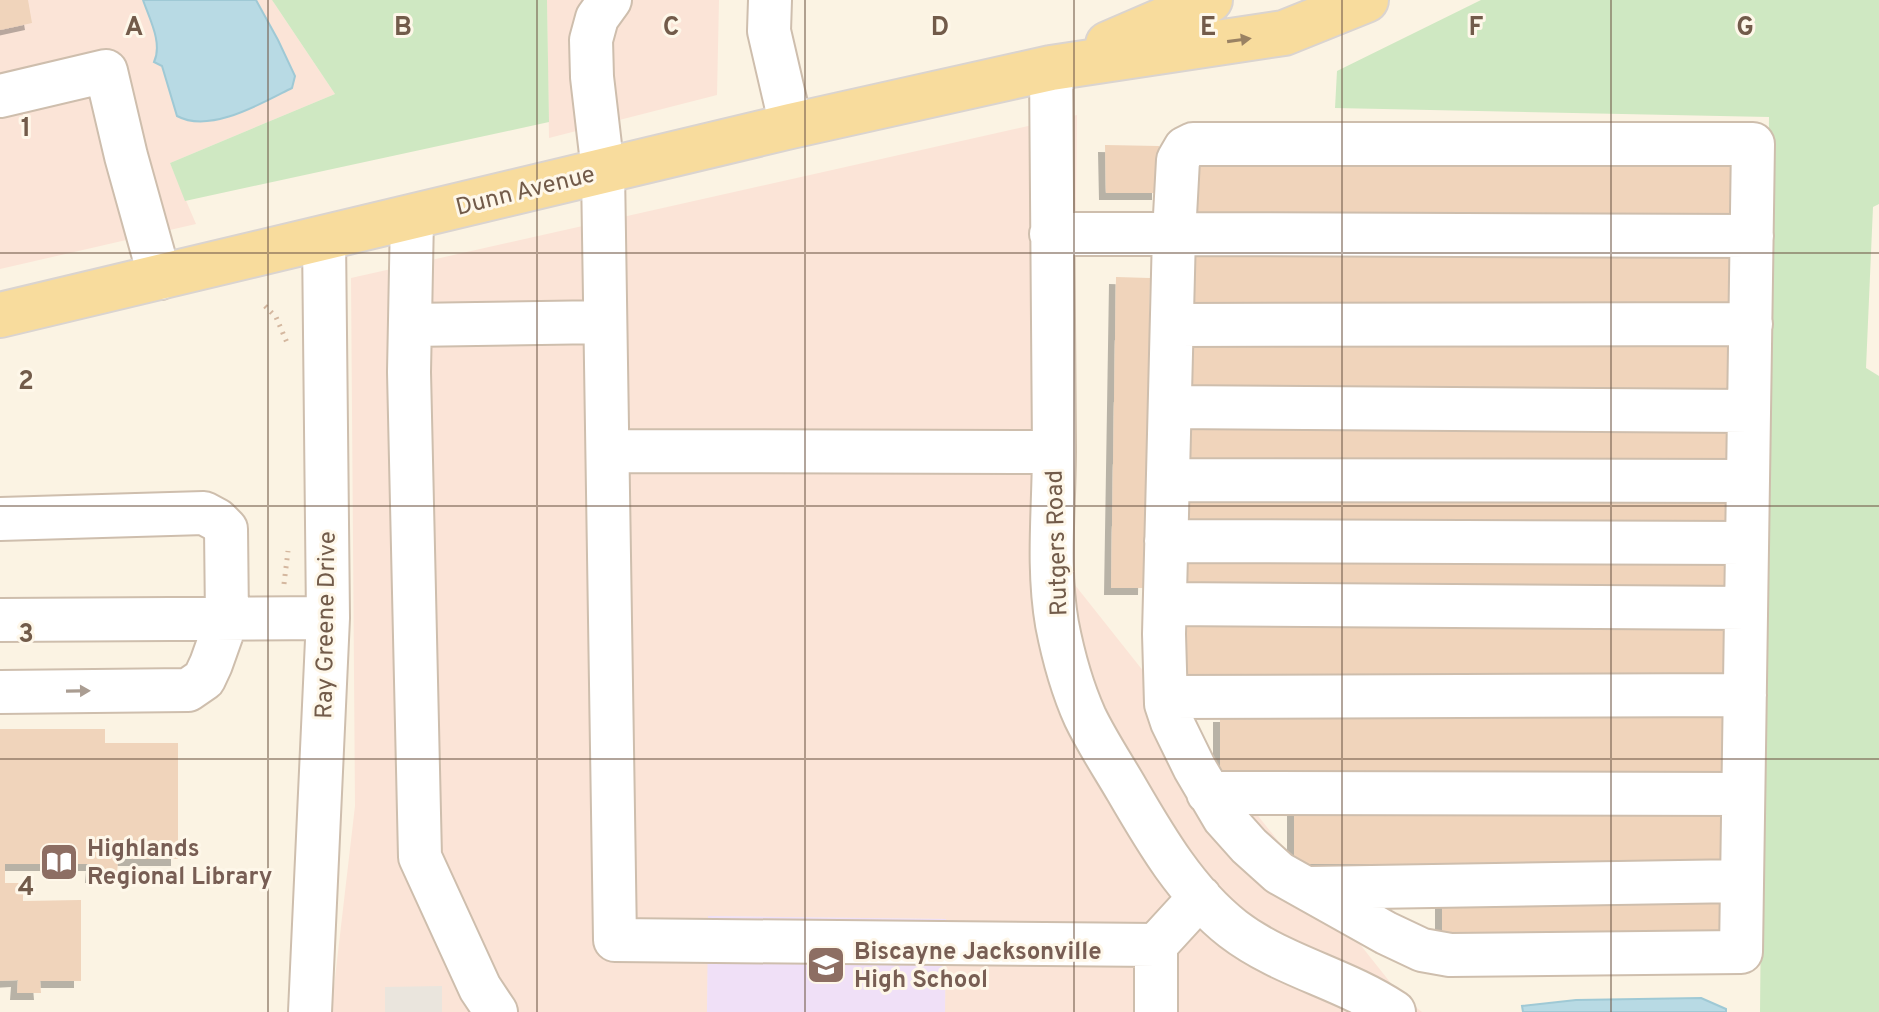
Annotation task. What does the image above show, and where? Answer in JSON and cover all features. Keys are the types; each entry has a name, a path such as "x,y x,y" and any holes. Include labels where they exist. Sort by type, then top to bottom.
{"main road":[{"name":"Dunn Avenue","path":"1051,68 1210,0"},
{"name":"Dunn Avenue","path":"0,315 791,126 1051,68 1284,33 1366,0"}],"street":[{"path":"610,0 597,18 591,40 603,171 615,940 1156,945"},
{"path":"770,0 769,31 791,126"},
{"name":"Rutgers Road","path":"1051,68 1052,577 1057,624 1068,669 1086,718 1155,839 1200,897 1231,927 1264,950 1394,1012"},
{"path":"0,96 106,71 160,278"},
{"path":"1193,144 1753,144 1741,952 1440,954 1422,950 1279,873 1224,818 1180,741 1166,697 1166,541 1174,234 1178,160 1181,152 1193,144"},
{"path":"412,217 409,372 420,857 480,988 496,1012"},
{"path":"1051,234 1752,236"},
{"name":"Ray Greene Drive","path":"310,1012 328,618 324,238"},
{"path":"410,325 605,322"},
{"path":"1172,325 1751,324"},
{"path":"1170,407 1749,411"},
{"path":"608,451 1054,452"},
{"path":"1168,480 1748,481"},
{"path":"0,519 204,513 226,529 227,619 204,679 188,690 0,692"},
{"path":"1166,541 1747,543"},
{"path":"1165,604 1746,608"},
{"path":"0,620 328,618"},
{"path":"1166,697 1745,695"},
{"path":"1208,793 1743,794"},
{"path":"1308,888 1742,881"},
{"path":"1156,1012 1156,945 1200,897"}],"path":[{"path":"265,306 276,317 288,345"},
{"path":"283,587 288,552"}],"shaded area":[{"path":"0,0 272,0 335,94 170,163 196,224 0,269"},
{"path":"547,0 719,0 717,95 549,138"},
{"path":"1077,115 1071,580 1401,996 1422,1012 945,1012 946,919 709,916 707,1012 331,1012 355,806 351,278"},
{"name":"Biscayne Jacksonville High School","path":"708,916 946,919 945,1012 707,1012"},
{"path":"442,986 442,1012 385,1012 385,987"}],"green space":[{"path":"272,0 547,0 549,122 185,201 170,163 335,94"},
{"path":"1481,0 1879,0 1879,204 1873,207 1866,368 1879,376 1879,1012 1760,1012 1769,117 1335,108 1337,71"}],"water":[{"path":"143,0 256,0 295,76 292,88 220,119 190,121 177,116 162,66 154,62 156,39"},
{"path":"1701,998 1726,1009 1726,1012 1523,1012 1522,1006 1576,1000"}],"building":[{"path":"0,0 28,0 32,23 0,30"},
{"path":"1105,145 1159,146 1159,193 1106,193"},
{"path":"1194,161 1735,161 1734,218 1194,218"},
{"path":"1193,251 1733,251 1733,308 1193,308"},
{"path":"1116,277 1150,278 1145,588 1111,588"},
{"path":"1190,341 1731,342 1730,393 1190,392"},
{"path":"1189,427 1729,427 1729,464 1189,464"},
{"path":"1188,497 1728,498 1728,526 1188,525"},
{"path":"1186,560 1726,561 1726,589 1186,588"},
{"path":"1185,623 1725,623 1725,681 1185,680"},
{"path":"1220,715 1724,715 1724,772 1220,772"},
{"name":"Highlands Regional Library","path":"0,729 105,729 105,743 178,743 178,859 118,859 117,876 92,876 93,864 5,864 5,883 23,883 23,901 81,900 81,981 40,981 41,993 17,993 18,980 0,981"},
{"path":"1294,807 1721,807 1721,864 1294,864"},
{"path":"1442,895 1723,896 1723,939 1442,939"}],"place":[{"name":"Highlands Regional Library","path":"59,862"},
{"name":"Biscayne Jacksonville High School","path":"826,965"}]}
